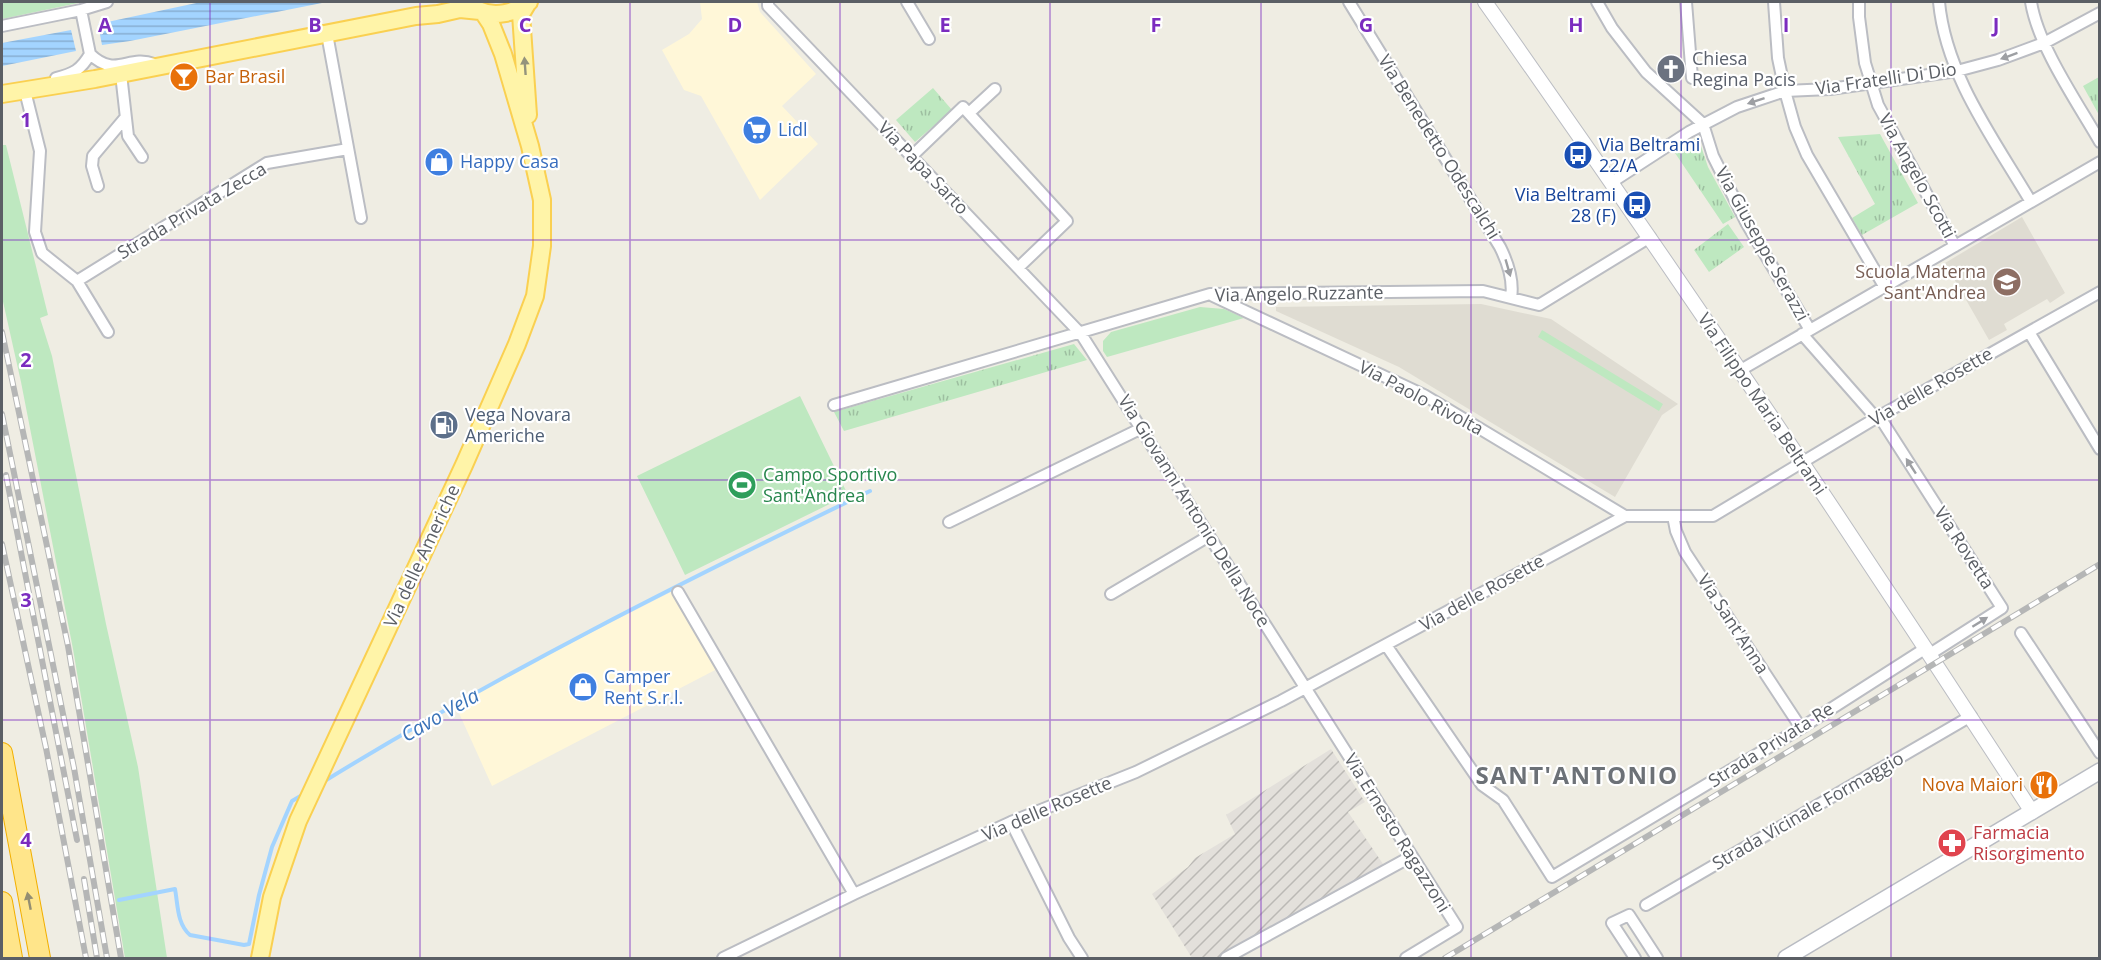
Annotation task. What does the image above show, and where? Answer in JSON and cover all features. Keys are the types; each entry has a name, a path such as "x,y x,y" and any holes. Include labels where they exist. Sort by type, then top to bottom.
{"highway":[{"path":"2,753 40,958"},
{"path":"2,902 12,958"}],"main road":[{"path":"416,16 436,2"},
{"path":"465,2 482,12"},
{"path":"2,94 121,74 416,16 460,9 506,13 528,3"},
{"name":"Via delle Americhe","path":"528,3 521,14 530,146"},
{"name":"Via delle Americhe","path":"260,958 272,897 298,821 464,465 517,344 535,296 542,246 542,200 530,146 503,54 491,24 482,12"},
{"path":"1793,957 2100,771"}],"street":[{"path":"2,26 81,10 107,2"},
{"name":"Via Papa Sarto","path":"768,2 768,6 1082,334"},
{"path":"907,2 929,39"},
{"name":"Via Benedetto Odescalchi","path":"1349,2 1500,247 1509,266 1511,298"},
{"name":"Via Filippo Maria Beltrami","path":"1485,2 1650,237 1928,651 2032,812"},
{"path":"1597,2 1612,28 1646,72 1703,124"},
{"path":"1686,2 1692,78"},
{"path":"1774,2 1778,58 1795,127 1807,155 1884,286"},
{"name":"Via Angelo Scotti","path":"1859,2 1865,63 1878,105 1955,246"},
{"path":"1940,2 1949,54 1968,94 2031,202"},
{"path":"2031,2 2044,43 2100,142"},
{"path":"81,10 90,54 104,65 116,66 141,61 160,66"},
{"name":"Via Fratelli Di Dio","path":"1612,182 1703,124 1737,107 1785,92 1830,89 1957,71 1998,60 2044,43 2100,13"},
{"path":"327,33 361,218"},
{"path":"90,54 76,72 49,79 30,90 40,151 35,232 42,253 76,281 108,332"},
{"path":"121,74 128,136 142,157"},
{"path":"969,113 995,89"},
{"path":"912,156 963,107 969,113 1067,221 1018,268"},
{"path":"98,186 92,166 93,156 125,118"},
{"name":"Via Giuseppe Serazzi","path":"1703,124 1713,156 1806,332 1878,417"},
{"name":"Strada Privata Zecca","path":"76,281 267,163 348,149"},
{"path":"1739,371 2100,162"},
{"name":"Via Angelo Ruzzante","path":"834,405 1082,334 1210,294 1483,291 1539,305 1650,237"},
{"name":"Via delle Rosette","path":"723,958 854,894 1011,822 1136,772 1306,688 1625,516 1713,516 1878,417 2100,292"},
{"name":"Via Paolo Rivolta","path":"1210,294 1424,395 1625,516"},
{"path":"2029,332 2100,449"},
{"name":"Via Giovanni Antonio Della Noce","path":"1082,334 1306,688"},
{"name":"Via Rovetta","path":"1878,417 2002,608 1928,651"},
{"path":"949,522 1142,428"},
{"name":"Via Sant'Anna","path":"1673,516 1676,531 1685,552 1801,728"},
{"path":"1111,594 1209,536"},
{"path":"678,592 854,894"},
{"path":"2021,633 2100,753"},
{"name":"Strada Privata Re","path":"1386,645 1482,785 1503,800 1552,877 1928,651"},
{"name":"Via Ernesto Ragazzoni","path":"1306,688 1457,927 1406,958"},
{"name":"Strada Vicinale Formaggio","path":"1646,905 1971,716"},
{"path":"1011,822 1069,938 1082,958"},
{"path":"1226,958 1412,855"},
{"path":"1635,958 1612,923 1629,915 1658,958"}],"shaded area":[{"path":"700,2 757,2 760,12 816,74 782,106 818,144 760,200 701,96 684,90 662,50 689,34 702,19"},
{"name":"Scuola Materna Sant'Andrea","path":"2022,217 2065,293 2050,303 2047,299 2004,324 2007,330 1989,340 1945,263"},
{"path":"1481,304 1551,319 1678,404 1662,415 1615,497 1399,367 1276,311 1276,307"},
{"name":"Camper Rent S.r.l.","path":"673,591 719,668 492,786 454,702"},
{"path":"1331,749 1365,802 1348,812 1385,867 1220,958 1192,958 1152,894 1188,867 1195,858 1235,834 1226,815"}],"green space":[{"path":"2,2 83,2 2,19"},
{"path":"2099,77 2099,115 2083,86"},
{"path":"933,88 952,110 915,142 896,120"},
{"path":"1880,134 1918,203 1862,235 1852,218 1875,204 1838,137"},
{"path":"1698,137 1708,167 1735,217 1723,224 1675,153"},
{"path":"2,145 6,145 48,315 40,318 52,356 106,624 138,767 167,958 125,958 73,649 21,382 2,297"},
{"path":"1728,224 1744,247 1709,272 1694,250"},
{"path":"1200,307 1224,309 1244,318 1107,357 1103,351 1103,341 1111,332"},
{"path":"1542,330 1663,404 1659,411 1538,337"},
{"path":"1074,344 1087,360 844,431 834,412"},
{"name":"Campo Sportivo Sant'Andrea","path":"800,396 848,495 685,575 637,476"}],"water":[{"path":"201,2 327,2 102,45 98,24"},
{"path":"71,30 76,51 2,66 2,43"}],"waterway":[{"name":"Cavo Vela","path":"323,782 524,666 731,559 870,491"},
{"name":"Cavo Vela","path":"119,900 175,889 180,920 190,935 249,944 272,847 292,801 304,794"}],"railway":[{"path":"2,332 68,646 121,958"},
{"path":"2,414 74,768 107,958"},
{"path":"6,475 77,840"},
{"path":"2,544 46,748 86,958"},
{"path":"1445,958 2100,564"},
{"path":"84,879 97,958"}],"place":[{"name":"Chiesa Regina Pacis","path":"1671,69"},
{"name":"Bar Brasil","path":"184,77"},
{"name":"Lidl","path":"757,130"},
{"name":"Via Beltrami 22/A","path":"1578,155"},
{"name":"Happy Casa","path":"439,162"},
{"name":"Via Beltrami 28 (F)","path":"1637,205"},
{"name":"Scuola Materna Sant'Andrea","path":"2007,282"},
{"name":"Vega Novara Americhe","path":"444,425"},
{"name":"Campo Sportivo Sant'Andrea","path":"742,485"},
{"name":"Camper Rent S.r.l.","path":"583,687"},
{"name":"Nova Maiori","path":"2044,785"},
{"name":"Farmacia Risorgimento","path":"1952,843"}],"district":[{"name":"SANT'ANTONIO","path":"1577,776"}]}
